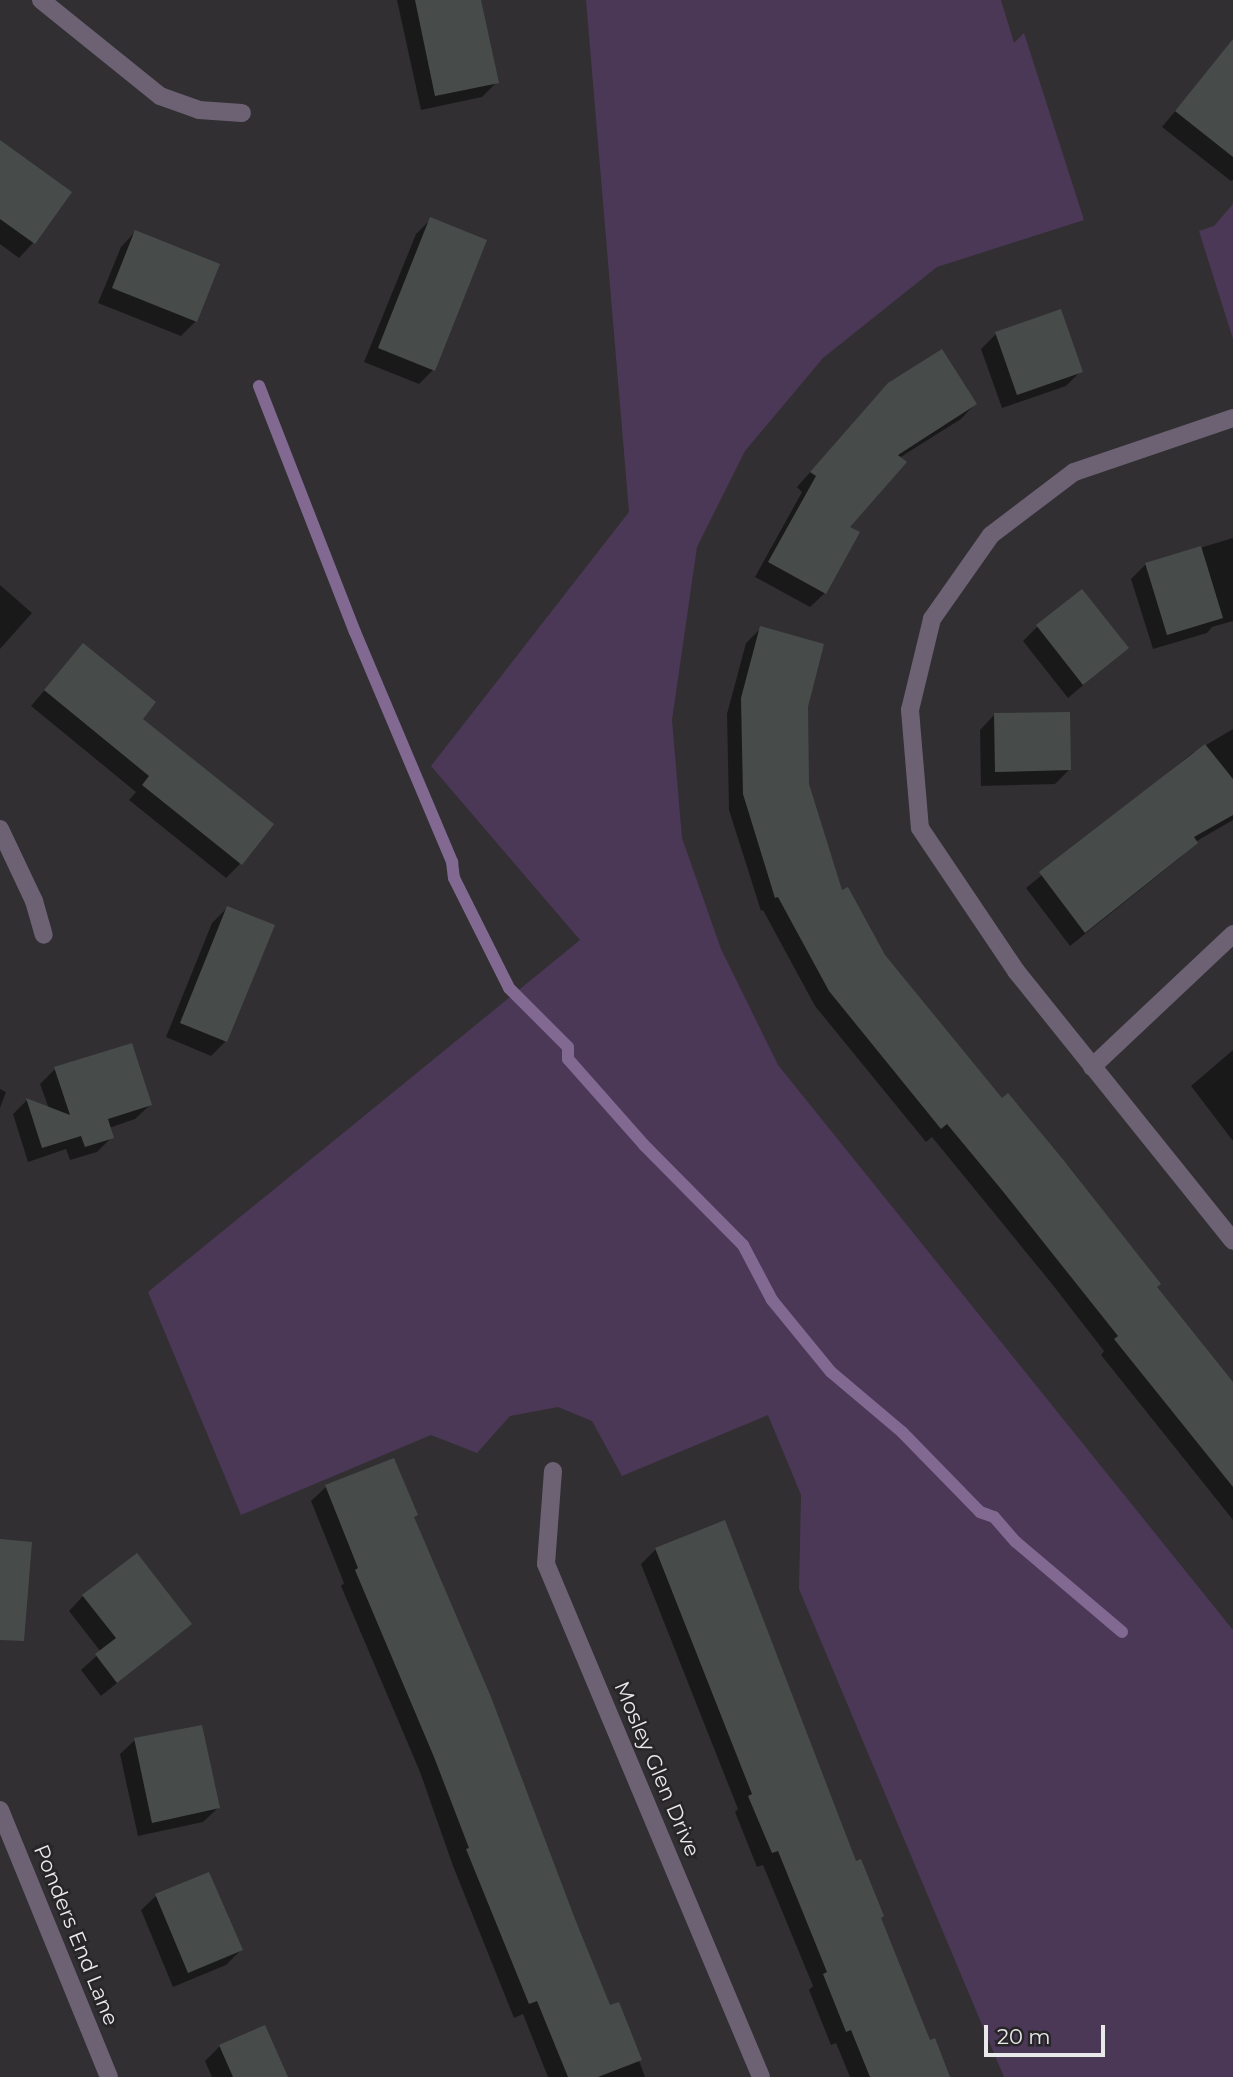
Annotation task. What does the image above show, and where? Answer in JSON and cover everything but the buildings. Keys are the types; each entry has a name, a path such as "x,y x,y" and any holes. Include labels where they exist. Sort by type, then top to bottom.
{"street":[{"path":"41,0 160,96 199,110 242,113"},
{"path":"1233,418 1074,472 991,535 932,619 910,710 920,828 1016,971 1233,1241"},
{"path":"0,829 34,901 44,935"},
{"path":"1093,1067 1233,934"},
{"name":"Mosley Glen Drive","path":"553,1471 546,1564 761,2077"},
{"name":"Ponders End Lane","path":"0,1810 109,2077"}],"shaded area":[{"path":"586,0 1001,0 1014,43 1024,33 1084,220 937,267 823,358 745,451 697,547 672,720 682,838 721,949 778,1065 1233,1630 1233,2077 1004,2077 799,1589 801,1495 768,1415 622,1476 592,1421 558,1407 510,1416 477,1453 431,1435 241,1515 148,1292 580,940 431,766 629,512"},
{"path":"1233,204 1233,339 1199,231 1214,226"}],"waterway":[{"path":"259,386 355,632 452,862 454,878 509,988 568,1047 568,1059 644,1145 743,1245 772,1300 831,1372 902,1432 980,1512 994,1517 1016,1542 1122,1632"}]}
